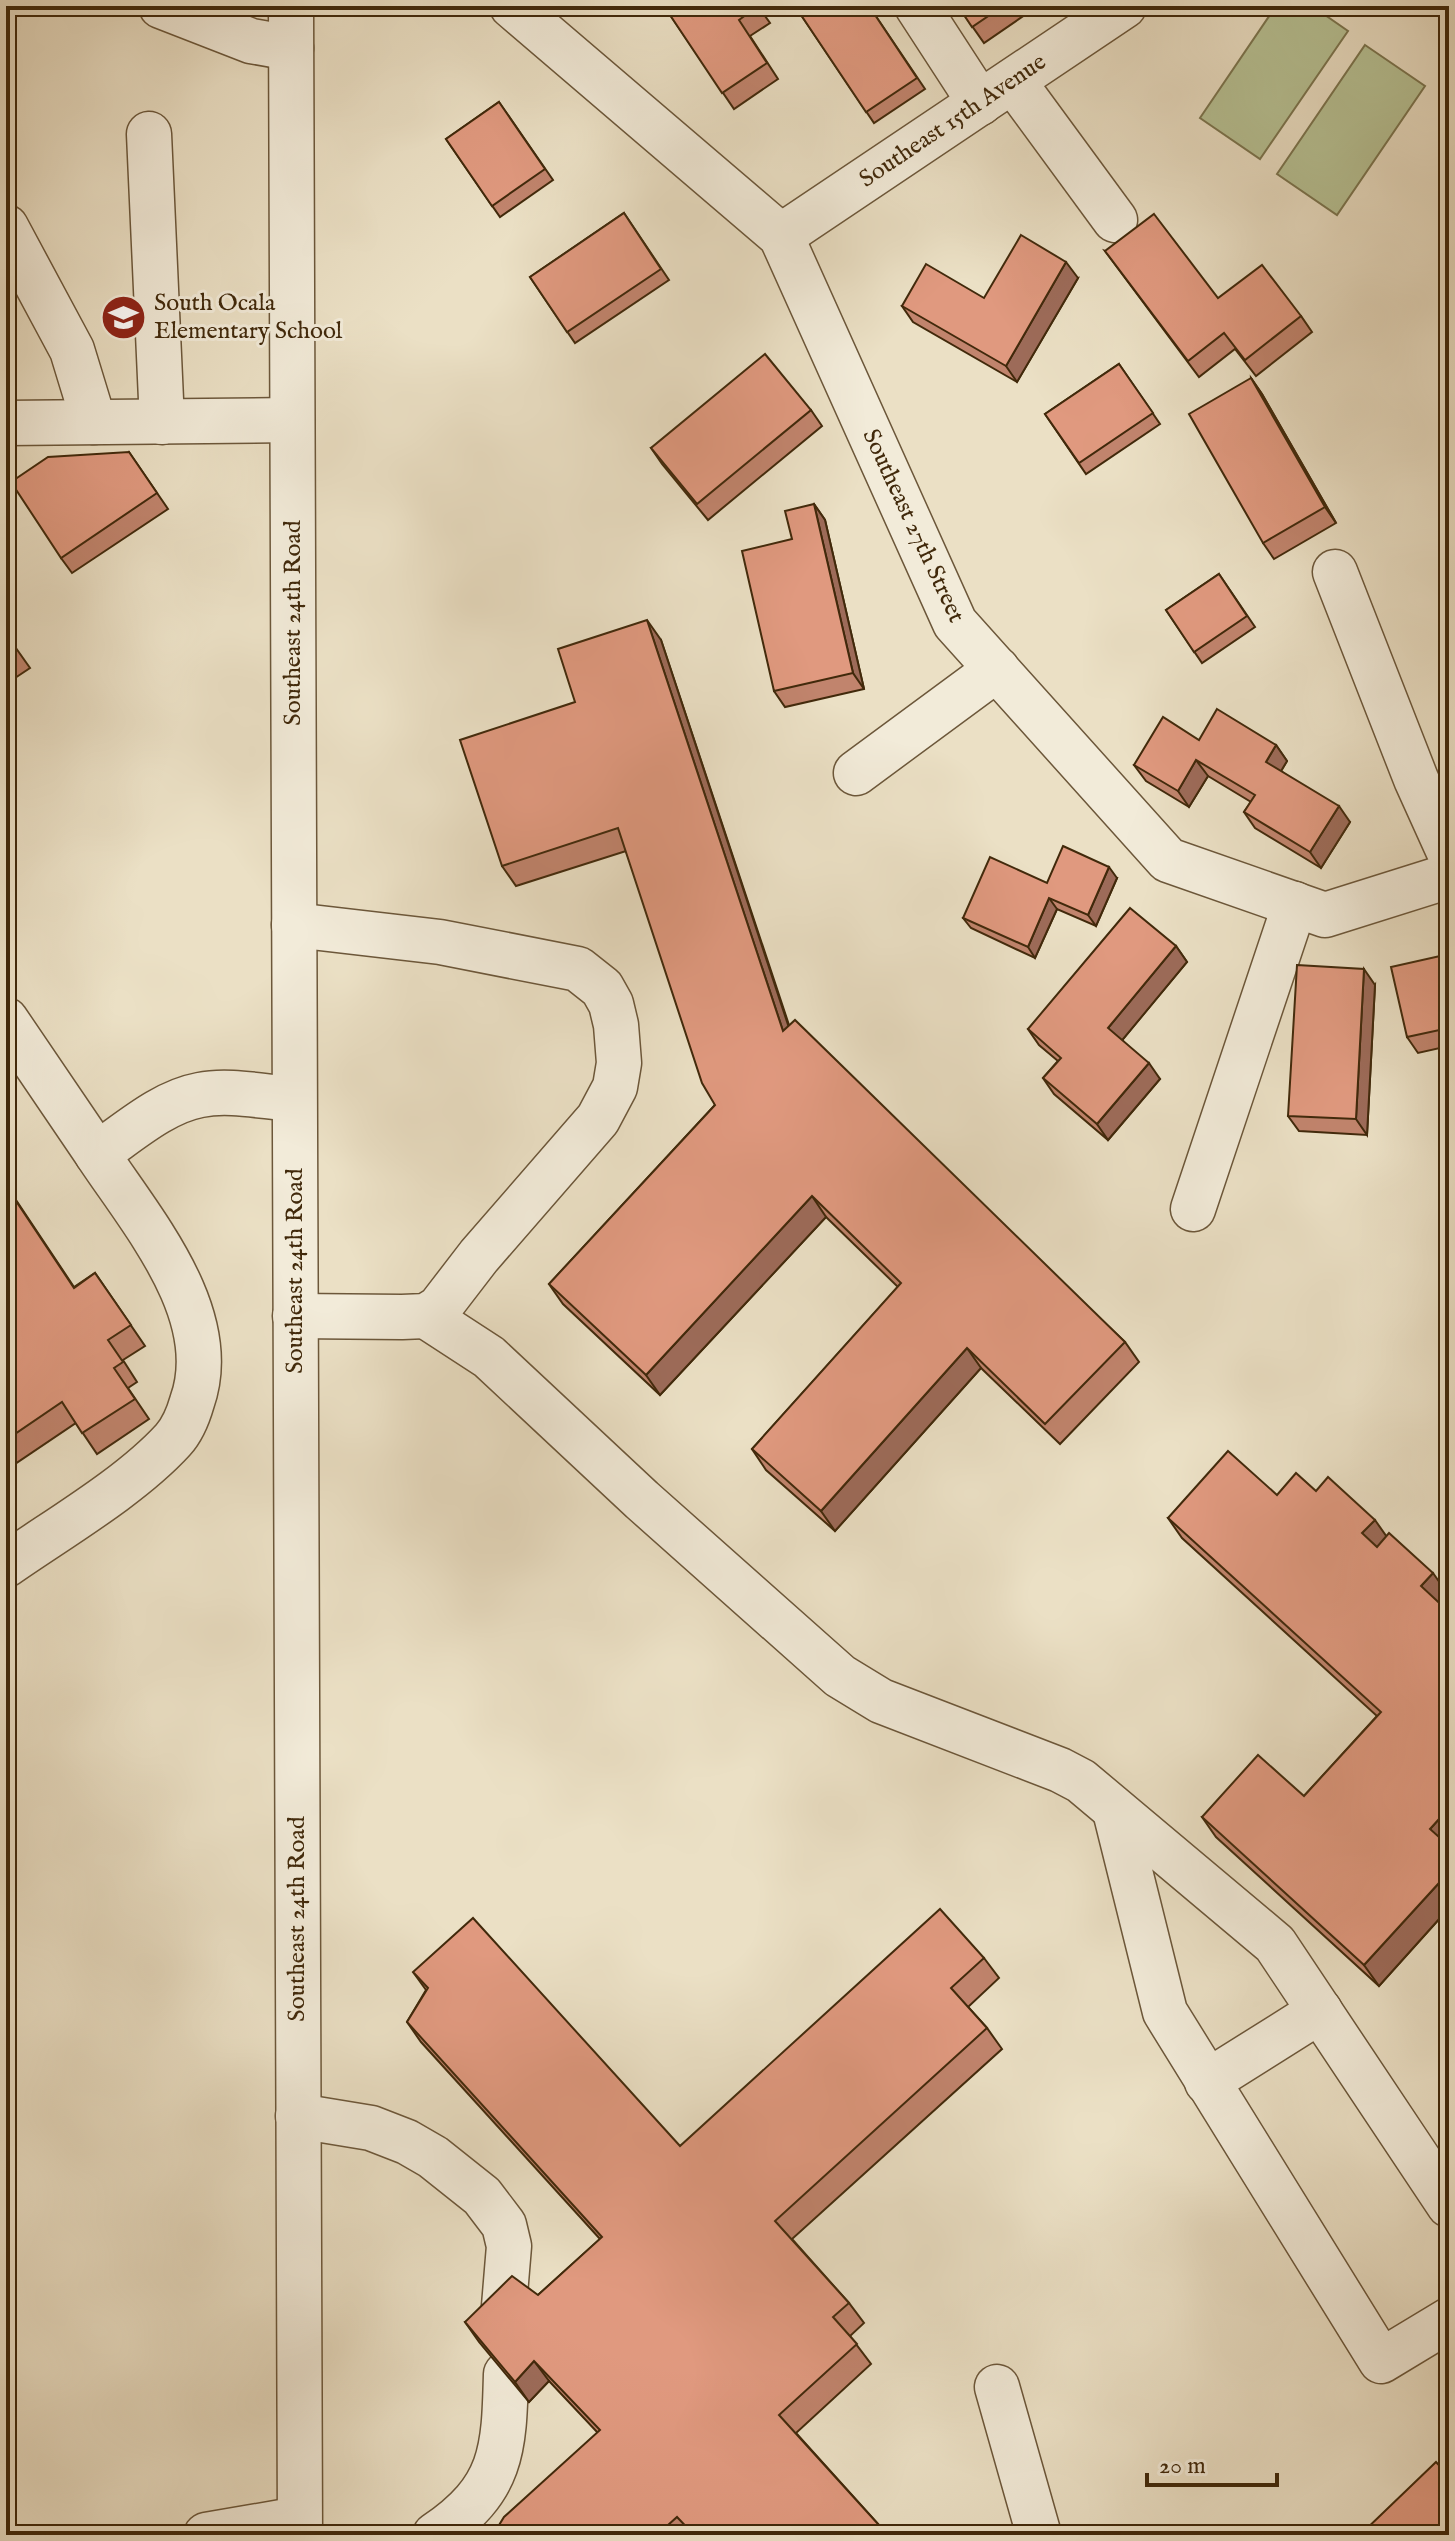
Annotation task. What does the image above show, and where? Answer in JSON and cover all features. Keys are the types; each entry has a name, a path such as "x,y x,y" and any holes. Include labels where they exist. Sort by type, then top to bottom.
{"street":[{"path":"161,6 251,41 291,27"},
{"name":"Southeast 27th Street","path":"512,6 781,236 955,623 1168,860 1325,915 1449,876"},
{"path":"917,6 1115,220"},
{"name":"Southeast 15th Avenue","path":"781,236 1124,6"},
{"name":"Southeast 24th Road","path":"291,27 299,2527"},
{"path":"149,134 162,422"},
{"path":"6,227 72,350 94,422"},
{"path":"6,423 292,420"},
{"path":"1335,572 1416,779 1449,852"},
{"path":"856,773 997,669"},
{"path":"1193,1209 1295,904"},
{"path":"294,925 440,942 578,969 602,988 611,1004 619,1063 615,1087 598,1119 479,1256 439,1308 426,1316 295,1316"},
{"path":"6,1020 97,1154 181,1287 196,1330 197,1387 185,1422 174,1439 115,1489 6,1565"},
{"path":"97,1154 161,1110 202,1094 294,1099"},
{"path":"426,1316 489,1357 780,1626 840,1676 881,1701 1060,1770 1081,1781 1275,1944 1449,2205"},
{"path":"1115,1811 1165,2012 1381,2361 1449,2320"},
{"path":"1207,2082 1320,2011"},
{"path":"298,2116 371,2128 407,2142 433,2157 482,2196 504,2225 509,2246 503,2318"},
{"path":"435,2535 464,2513 486,2487 496,2468 505,2428 506,2374"},
{"path":"997,2387 1039,2535"},
{"path":"206,2535 299,2527"}],"green space":[{"path":"1276,6 1312,6 1348,31 1260,159 1200,118"},
{"path":"1365,45 1425,86 1337,215 1277,174"}],"building":[{"path":"664,6 758,6 739,20 767,63 722,93"},
{"path":"795,6 869,6 917,78 866,112"},
{"path":"958,6 1003,6 972,27"},
{"path":"499,102 545,169 492,206 446,139"},
{"path":"624,213 661,269 567,332 530,277"},
{"path":"1154,214 1218,298 1262,265 1301,316 1245,360 1224,333 1188,361 1105,251"},
{"path":"1021,235 1066,262 1006,366 902,306 926,264 984,298"},
{"path":"765,354 811,410 697,504 651,448"},
{"path":"1119,364 1153,413 1079,463 1045,414"},
{"path":"1251,378 1325,507 1263,543 1189,414"},
{"path":"129,452 157,493 61,558 11,482 48,457"},
{"path":"814,504 853,673 774,691 742,551 792,539 785,511"},
{"path":"1219,574 1247,616 1194,652 1166,610"},
{"path":"647,620 783,1031 795,1020 1125,1342 1045,1424 967,1348 821,1511 752,1449 901,1283 812,1196 646,1375 549,1284 715,1105 702,1083 618,828 502,866 460,740 575,702 558,649"},
{"path":"6,634 15,648 6,654"},
{"path":"1217,709 1276,745 1266,762 1339,806 1310,852 1244,812 1255,795 1196,760 1178,791 1134,765 1163,717 1199,740"},
{"path":"1063,846 1109,867 1088,915 1049,898 1028,947 963,918 990,857 1047,883"},
{"path":"1130,908 1176,946 1108,1028 1149,1063 1097,1124 1043,1078 1061,1058 1028,1029"},
{"path":"1449,954 1449,1028 1407,1037 1391,967"},
{"path":"1297,965 1364,969 1356,1119 1288,1116"},
{"path":"6,1186 74,1288 95,1273 131,1325 108,1340 123,1362 114,1368 135,1399 82,1433 62,1402 6,1440"},
{"path":"1228,1451 1277,1495 1296,1473 1316,1491 1328,1477 1375,1520 1362,1533 1377,1547 1389,1533 1433,1573 1421,1586 1449,1612 1449,1808 1430,1829 1449,1846 1449,1872 1364,1965 1202,1817 1258,1755 1304,1796 1381,1712 1168,1518"},
{"path":"940,1909 984,1958 951,1988 987,2028 775,2221 849,2303 833,2317 857,2344 779,2415 888,2535 743,2535 737,2528 730,2535 694,2535 677,2517 657,2535 493,2535 504,2517 600,2430 534,2361 515,2382 465,2322 512,2276 538,2295 602,2237 407,2022 428,1988 413,1972 473,1918 680,2146"},
{"path":"1436,2462 1449,2476 1449,2535 1360,2535"}],"place":[{"name":"South Ocala Elementary School","path":"123,317"}]}
